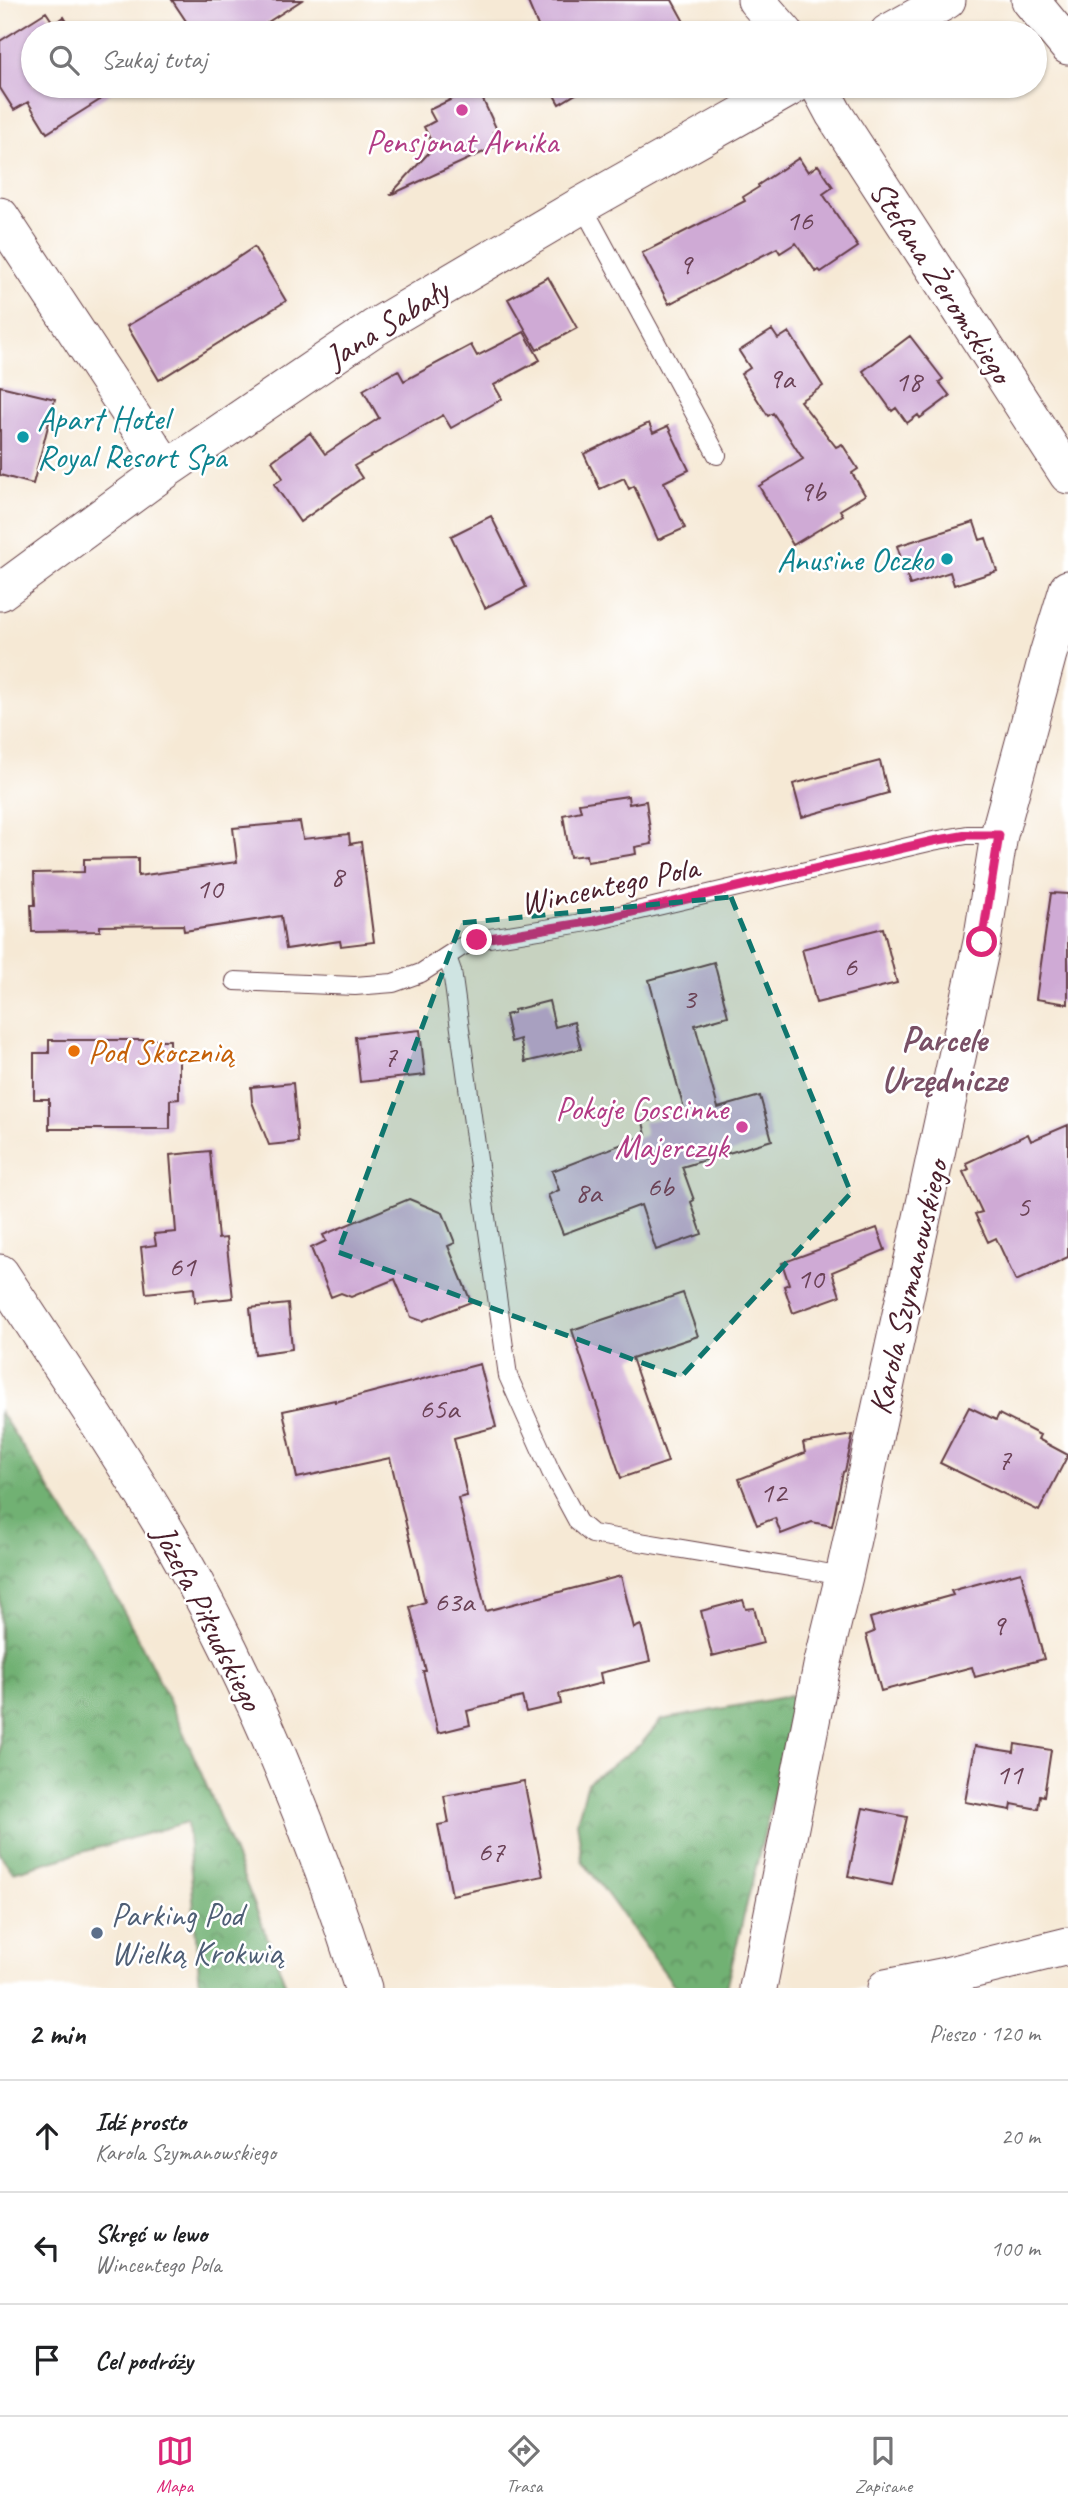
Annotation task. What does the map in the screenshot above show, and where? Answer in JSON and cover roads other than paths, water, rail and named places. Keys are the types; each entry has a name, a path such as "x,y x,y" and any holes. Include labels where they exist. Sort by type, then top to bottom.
{"street":[{"path":"756,0 774,21"},
{"path":"909,21 947,0"},
{"path":"1030,0 1068,46"},
{"name":"Jana Sabały","path":"0,592 167,470 374,328 582,205 772,98"},
{"name":"Stefana Żeromskiego","path":"825,98 1068,475"},
{"path":"0,216 167,470"},
{"name":"Karola Szymanowskiego","path":"758,1988 820,1678 982,942 999,835 1068,589"},
{"name":"Józefa Piłsudskiego","path":"0,1273 141,1490 233,1657 295,1797 363,1988"},
{"path":"903,1987 1068,1946"}],"lane":[{"path":"582,205 717,455"},
{"name":"Wincentego Pola","path":"235,981 355,986 393,983 421,973 477,940 594,921 933,841 967,835 999,835"},
{"path":"447,957 452,971 508,1376 551,1472 578,1522 592,1534 844,1576"}],"place":[{"name":"Pensjonat Arnika","path":"462,110"},
{"name":"Apart Hotel Royal Resort Spa","path":"23,437"},
{"name":"Anusine Oczko","path":"947,559"},
{"name":"Pod Skocznią","path":"74,1051"},
{"name":"Pokoje Goscinne Majerczyk","path":"742,1127"},
{"name":"Parking Pod Wielką Krokwią","path":"97,1933"}],"district":[{"name":"Parcele Urzędnicze","path":"944,1059"}]}
